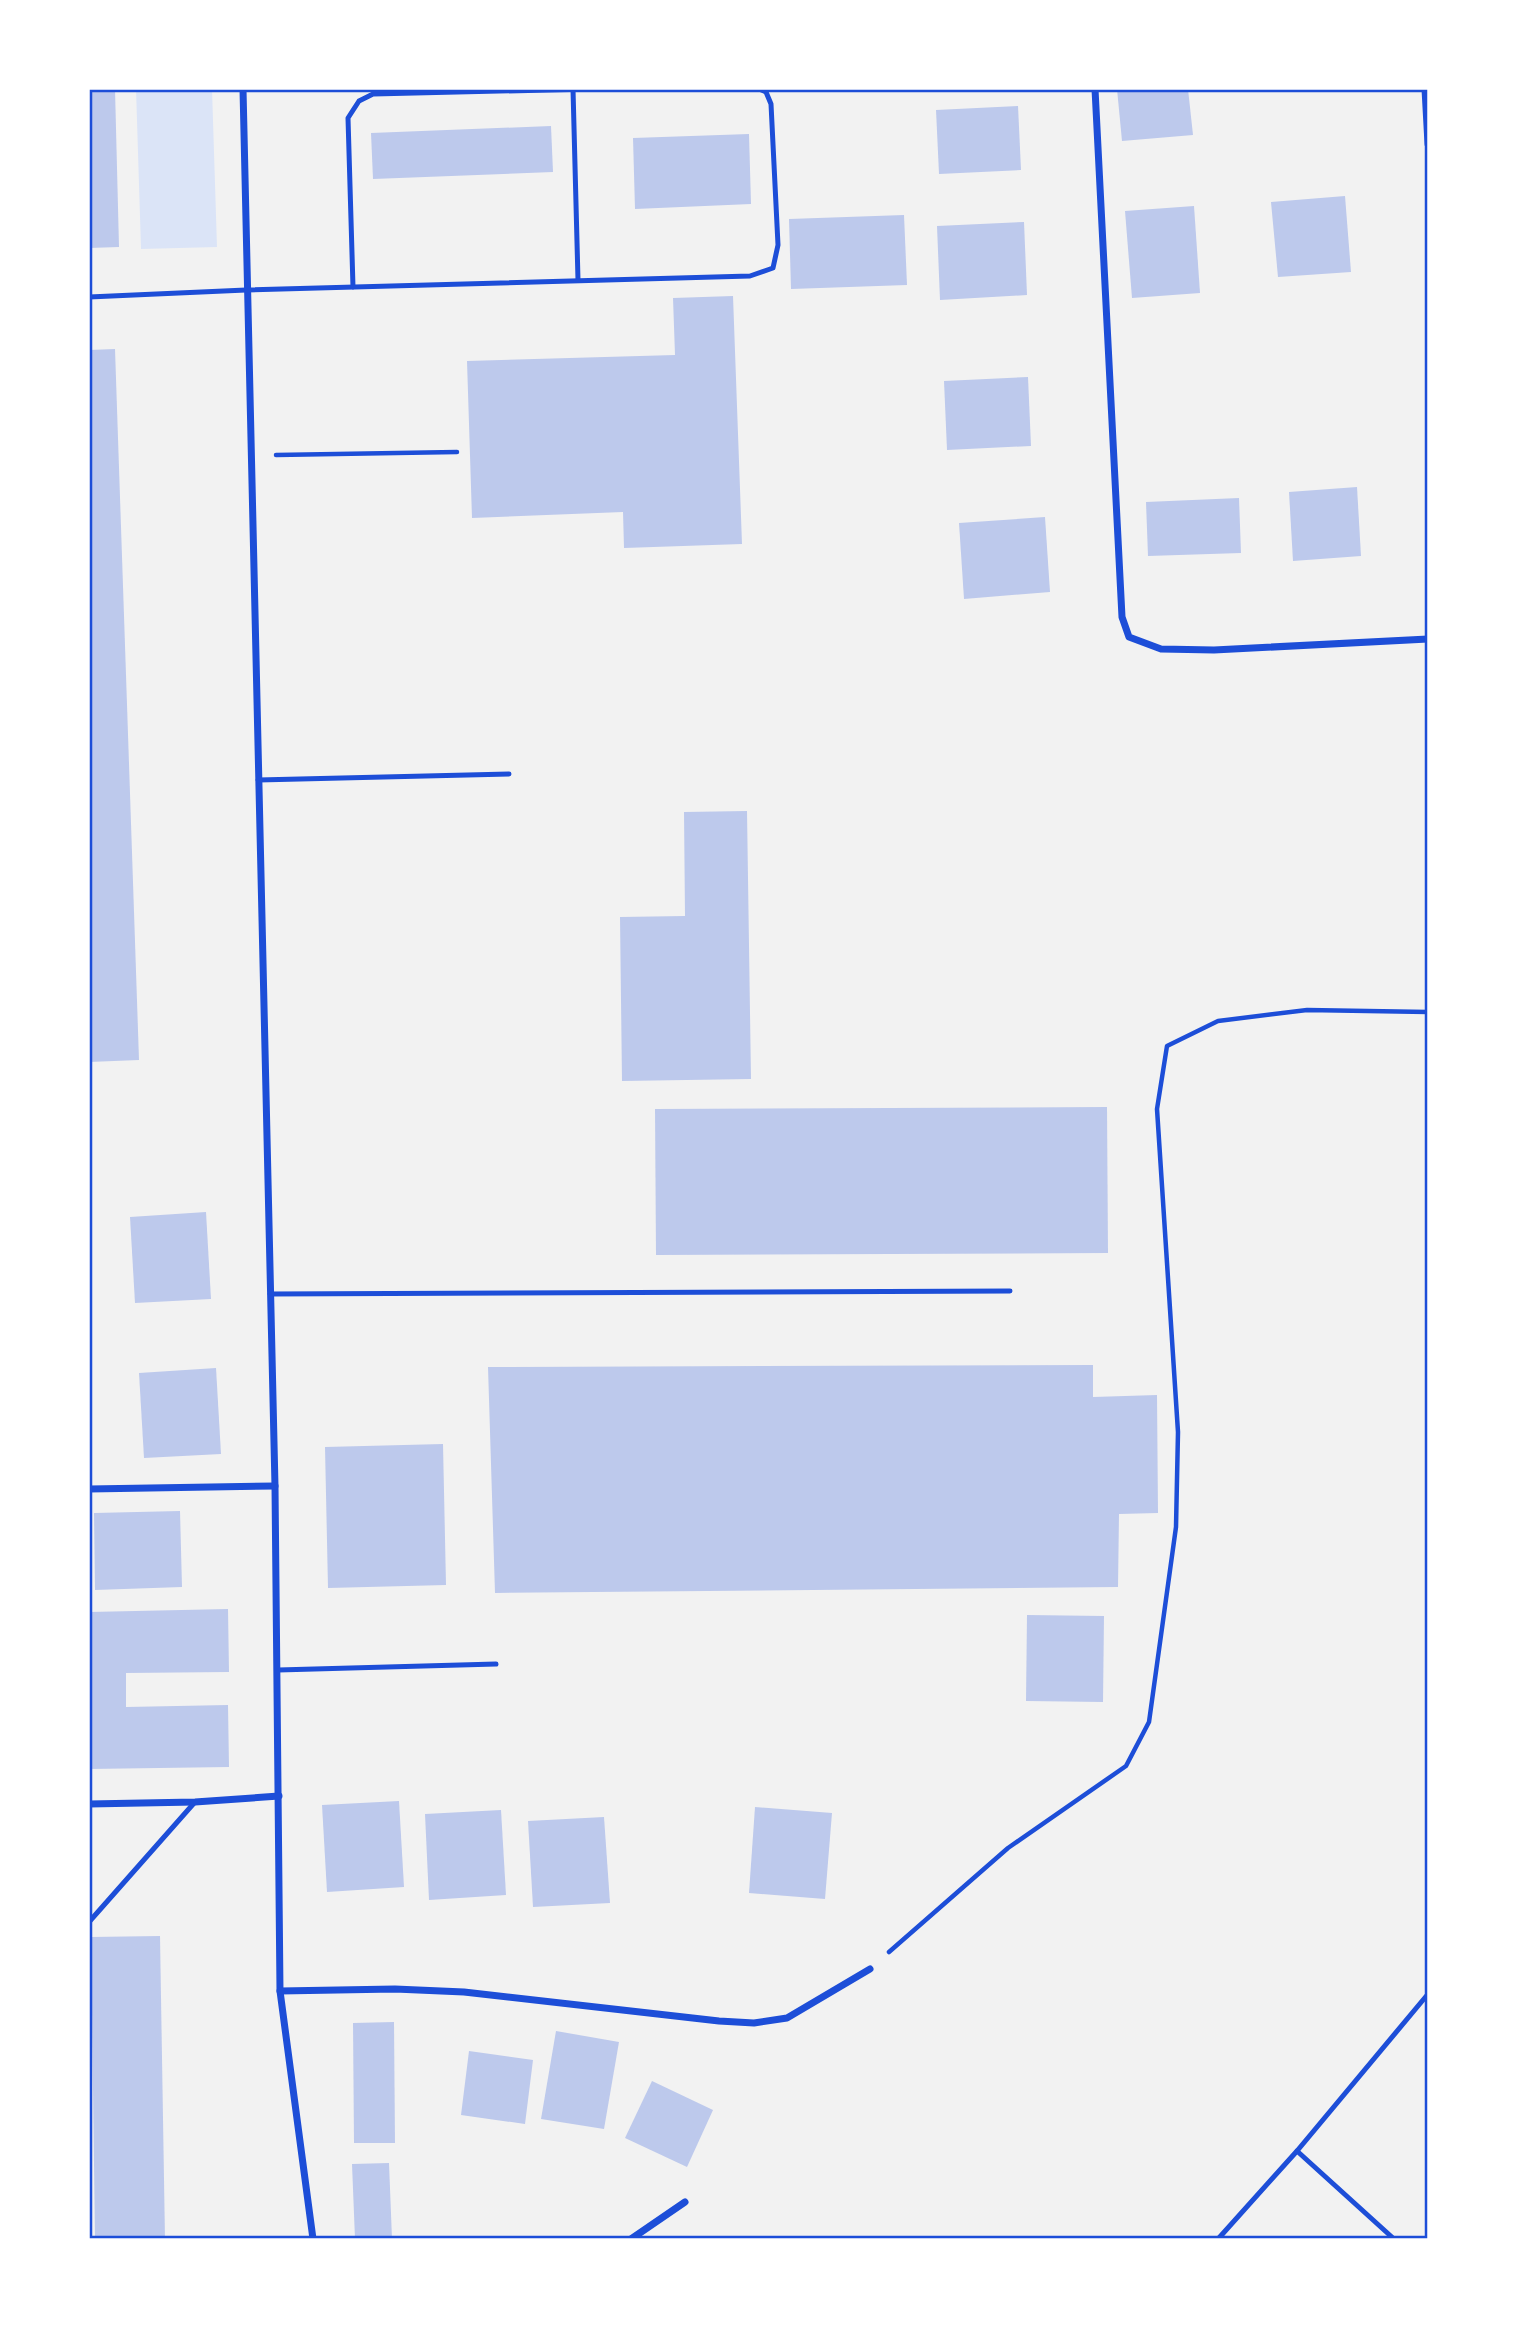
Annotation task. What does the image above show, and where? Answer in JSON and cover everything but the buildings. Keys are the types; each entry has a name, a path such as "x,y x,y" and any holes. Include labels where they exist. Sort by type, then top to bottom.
{"street":[{"path":"243,89 275,1486 280,1991 313,2239"},
{"path":"1095,89 1122,617 1129,638 1161,649 1214,650 1428,639"},
{"path":"1425,89 1428,144"},
{"path":"89,1489 275,1486"},
{"path":"89,1804 195,1802 279,1796"},
{"path":"280,1991 396,1989 464,1992 754,2023 787,2018 870,1969"},
{"path":"631,2239 685,2202"}],"lane":[{"path":"573,89 578,280"},
{"path":"353,287 348,118 359,102 373,94 590,89"},
{"path":"89,297 750,276 773,268 778,245 771,104 766,92 759,89"},
{"path":"258,780 509,774"},
{"path":"270,1294 1010,1291"},
{"path":"278,1670 496,1664"},
{"path":"89,1922 195,1802"},
{"path":"1219,2239 1297,2151 1428,1994"},
{"path":"1297,2151 1394,2239"}],"path":[{"path":"250,455 457,452"},
{"path":"870,1969 1008,1848 1126,1766 1149,1722 1176,1527 1178,1459 1157,1109 1167,1046 1218,1021 1307,1010 1428,1012"}],"shaded area":[{"path":"136,89 212,89 217,247 141,249"}]}
